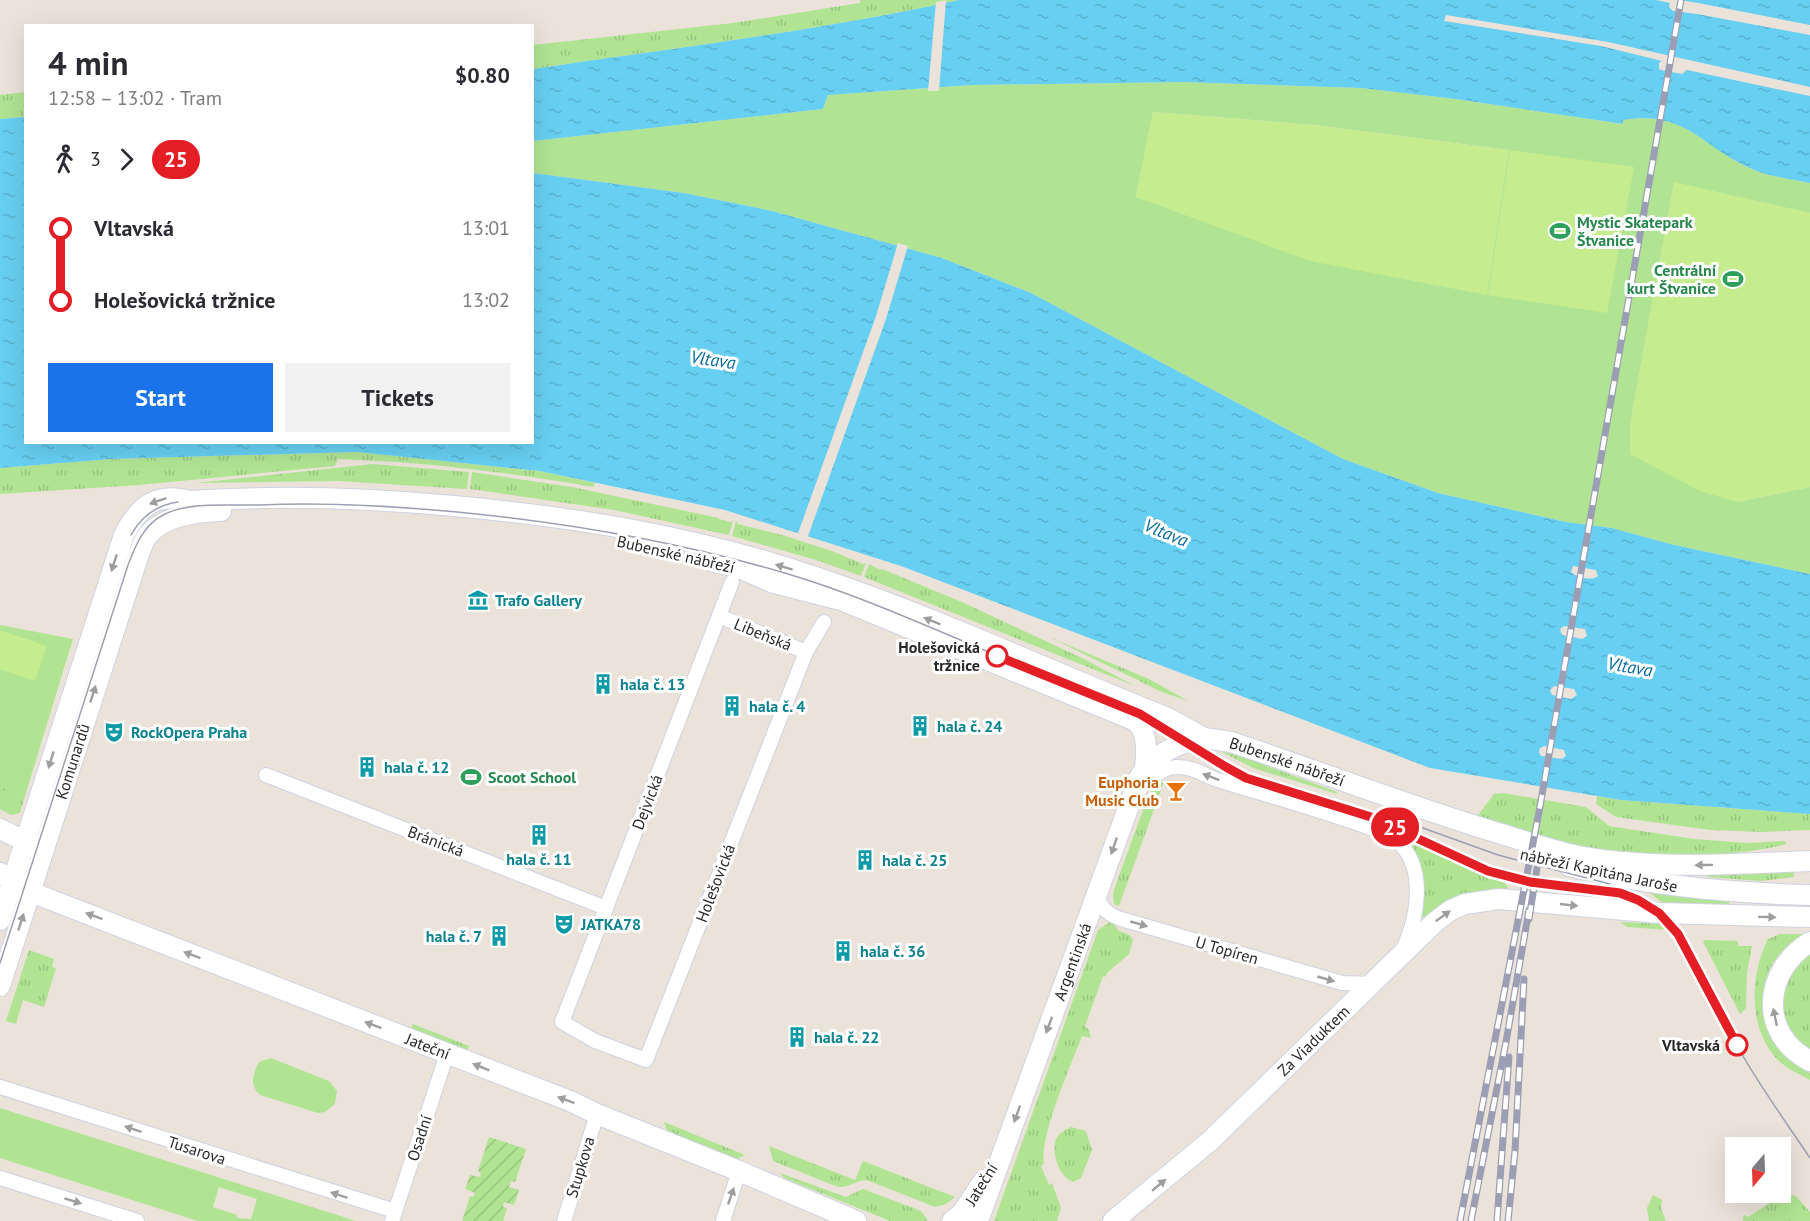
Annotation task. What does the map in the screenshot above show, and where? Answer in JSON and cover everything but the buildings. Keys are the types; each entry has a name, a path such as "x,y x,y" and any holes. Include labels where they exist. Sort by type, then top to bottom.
{"street":[{"name":"Bubenské nábřeží","path":"130,522 147,505 156,500 176,497 190,501 288,498 406,502 527,513 660,535 740,554 806,574 905,610 1144,708 1204,738 1218,739 1261,752 1398,802"},
{"name":"Bubenské nábřeží","path":"146,538 161,524 185,515 316,508 502,523 640,544 737,567 774,583 833,597 1126,716 1142,727 1146,751 1145,767"},
{"name":"Komunardů","path":"0,920 6,876 25,841 101,604 130,522"},
{"name":"Komunardů","path":"0,986 131,577 146,538"},
{"name":"Dejvická","path":"562,1022 732,582"},
{"name":"Libeňská","path":"719,616 806,652"},
{"name":"Holešovická","path":"562,1022 595,1041 646,1060 806,652 824,622"},
{"name":"Argentinská","path":"978,1221 1130,800 1145,767 1163,752 1186,742 1204,738"},
{"path":"1130,800 1148,780 1162,771 1170,768 1187,768 1217,780 1365,826 1391,837 1410,858 1417,890 1412,927 1400,956"},
{"name":"Bránická","path":"266,774 606,908"},
{"path":"1398,802 1556,850 1603,860 1674,866 1810,861"},
{"name":"nábřeží Kapitána Jaroše","path":"1398,802 1510,850 1578,868 1691,889 1810,895"},
{"path":"0,829 44,851"},
{"name":"Jateční","path":"6,876 41,896 570,1101 856,1221"},
{"name":"U Topíren","path":"1098,891 1103,909 1121,919 1342,983 1373,984"},
{"name":"Za Viaduktem","path":"1113,1221 1161,1184 1209,1141 1435,922 1451,910 1465,904 1486,900 1528,901"},
{"name":"nábřeží Kapitána Jaroše","path":"1528,901 1666,914 1810,917"},
{"path":"1810,942 1795,953 1781,970 1775,984 1773,1003 1775,1022 1782,1036 1795,1051 1810,1061"},
{"name":"Osadní","path":"394,1216 447,1054"},
{"name":"Tusarova","path":"0,1087 394,1216"},
{"name":"Stupkova","path":"564,1221 597,1114"},
{"name":"Jateční","path":"952,1221 969,1204 1005,1144"},
{"path":"723,1221 740,1171"},
{"path":"0,1178 136,1221"}],"green space":[{"path":"860,0 959,0 800,30 534,69 534,45 733,23 860,3"},
{"path":"1185,82 1361,88 1456,99 1622,124 1623,120 1645,118 1663,120 1693,132 1735,160 1759,172 1810,183 1810,213 1674,183 1630,425 1630,454 1737,502 1810,487 1810,574 1670,544 1612,528 1566,522 1438,493 1343,459 1031,293 942,258 772,211 684,193 534,173 534,141 823,109 828,95 972,85","holes":["1153,112 1314,125 1509,150 1136,197"]},
{"path":"24,92 24,117 0,119 0,95"},
{"path":"1153,112 1314,125 1509,150 1487,295 1310,261 1136,197"},
{"name":"Mystic Skatepark Štvanice","path":"1510,150 1634,167 1607,313 1488,295"},
{"name":"Centrální kurt Štvanice","path":"1674,182 1810,213 1810,487 1737,502 1700,491 1630,454 1630,425"},
{"path":"357,452 540,471 595,483 593,487 466,469 338,459 335,466 139,485 0,494 0,468 111,459"},
{"path":"373,464 469,472 467,489 337,481 196,483"},
{"path":"472,472 572,487 733,521 729,535 614,510 470,489"},
{"path":"736,521 738,524 782,535 863,564 866,563 861,576 816,560 732,536"},
{"path":"869,564 962,602 1082,658 1135,686 864,577"},
{"path":"0,625 73,639 25,796 0,787"},
{"path":"0,630 47,646 35,681 0,669"},
{"path":"1049,637 1151,680 1188,701 1162,692"},
{"path":"1220,751 1241,756 1337,792 1337,794 1253,768"},
{"path":"1161,781 1164,782 1119,906 1114,904 1115,887 1148,796"},
{"path":"0,787 25,796 20,813 11,815 0,809"},
{"path":"1503,793 1586,807 1609,826 1694,839 1748,843 1784,841 1787,844 1731,853 1701,855 1641,854 1582,847 1535,837 1476,818 1494,794"},
{"path":"1597,796 1621,800 1810,814 1810,830 1763,832 1710,830 1616,817 1596,804"},
{"path":"1396,833 1504,881 1511,893 1469,893 1454,899 1425,918 1420,916 1424,893"},
{"path":"1794,867 1794,877 1760,881 1708,877 1707,870"},
{"path":"1635,887 1729,897 1729,909 1668,907 1651,894"},
{"path":"1620,922 1664,924 1669,930 1627,927"},
{"path":"1108,923 1113,923 1119,931 1130,935 1133,940 1129,954 1105,977 1103,976 1085,1026 1091,1038 1082,1036 1046,1136 1044,1164 1041,1166 1049,1185 1052,1183 1061,1208 1057,1221 994,1221 1098,930"},
{"path":"1780,934 1803,934 1773,963 1766,979 1763,1011 1774,1040 1796,1064 1810,1073 1810,1080 1778,1061 1766,1044 1756,1015 1755,984 1762,953 1768,939"},
{"path":"1705,940 1738,941 1738,946 1752,946 1747,972 1746,1008 1740,1014 1703,942"},
{"path":"29,950 54,959 52,967 56,968 44,1007 23,1000 16,1024 6,1021"},
{"path":"1810,953 1810,1051 1800,1043 1786,1023 1782,1000 1789,977 1799,962"},
{"path":"413,1024 469,1046 466,1053 410,1031"},
{"path":"271,1058 329,1081 337,1091 335,1104 325,1112 318,1113 260,1095 254,1087 254,1075 259,1062"},
{"path":"0,1108 356,1221 198,1221 0,1158","holes":["219,1187 257,1199 251,1219 237,1218 237,1215 213,1207"]},
{"path":"664,1122 745,1155 731,1159 668,1133"},
{"path":"1071,1127 1086,1131 1092,1150 1081,1178 1073,1182 1060,1170 1055,1157 1057,1137"},
{"path":"489,1137 526,1149 515,1182 511,1181 509,1187 519,1190 514,1205 504,1202 503,1207 507,1208 503,1221 462,1221 470,1196 473,1197 475,1193 465,1189 470,1175 480,1177 481,1173 478,1171"},
{"path":"769,1146 855,1180 863,1161 955,1197 946,1204 935,1207 867,1180 838,1187 773,1161"},
{"path":"780,1173 846,1197 863,1189 921,1211 928,1221 890,1221 784,1178"},
{"path":"1653,1195 1662,1200 1661,1208 1666,1221 1649,1221 1647,1208"},
{"path":"1791,1195 1796,1196 1810,1212 1810,1221 1742,1221 1744,1215 1748,1217 1770,1203 1791,1203"}],"water":[{"path":"959,0 1656,0 1670,3 1669,7 1673,11 1810,35 1810,87 1608,42 1446,15 1444,21 1601,46 1662,61 1659,63 1661,70 1682,74 1687,70 1810,96 1810,183 1773,176 1752,169 1693,133 1663,120 1645,118 1623,120 1623,124 1456,99 1361,88 1185,82 972,85 828,95 823,109 534,141 534,69 800,30"},
{"path":"1681,0 1810,0 1810,25 1698,3"},
{"name":"Vltava","path":"24,117 24,444 534,444 534,173 684,193 772,211 942,258 1031,293 1343,459 1438,493 1566,522 1612,528 1670,544 1810,574 1810,814 1621,800 1430,768 901,566 725,510 540,471 357,452 111,459 0,468 0,119","holes":["1573,566 1596,570 1598,576 1592,578 1577,576 1571,572","1564,626 1585,629 1587,636 1582,639 1562,635 1560,629","1554,686 1574,689 1577,695 1571,699 1552,695 1550,690","1544,746 1564,750 1566,756 1562,759 1541,756 1540,748"]}],"pier":[{"path":"946,0 939,91 928,91 936,2"},
{"path":"898,243 908,246 886,319 807,539 797,536 876,316"}],"tram line":[{"path":"131,535 150,513 178,502"},
{"path":"0,963 128,565 138,542 151,523 176,510 211,505 359,505 499,517 582,528 665,543 788,574 836,590 1130,709 1217,763 1247,778 1372,817 1498,875 1532,882 1591,888 1629,897 1646,904 1661,915 1680,938 1736,1045 1810,1158"},
{"name":"25","path":"997,656 1140,714 1246,778 1371,817 1488,871 1552,886 1620,893 1638,900 1659,913 1678,934 1737,1045"},
{"path":"1398,819 1498,855 1610,884"}],"railway":[{"path":"1460,1221 1539,812 1681,0"},
{"path":"1529,919 1537,868"},
{"path":"1471,1221 1529,910"},
{"path":"1508,1221 1515,1151 1524,979"},
{"path":"1497,1221 1509,1057"}],"place":[{"name":"Mystic Skatepark Štvanice","path":"1560,231"},
{"name":"Centrální kurt Štvanice","path":"1733,279"},
{"name":"Trafo Gallery","path":"478,600"},
{"name":"Holešovická tržnice","path":"997,656"},
{"name":"hala č. 13","path":"603,684"},
{"name":"hala č. 4","path":"732,706"},
{"name":"hala č. 24","path":"920,726"},
{"name":"RockOpera Praha","path":"114,732"},
{"name":"hala č. 12","path":"367,767"},
{"name":"Scoot School","path":"471,777"},
{"name":"Euphoria Music Club","path":"1176,791"},
{"name":"hala č. 11","path":"539,835"},
{"name":"hala č. 25","path":"865,860"},
{"name":"JATKA78","path":"564,924"},
{"name":"hala č. 7","path":"499,936"},
{"name":"hala č. 36","path":"843,951"},
{"name":"hala č. 22","path":"797,1037"},
{"name":"Vltavská","path":"1737,1045"}]}
